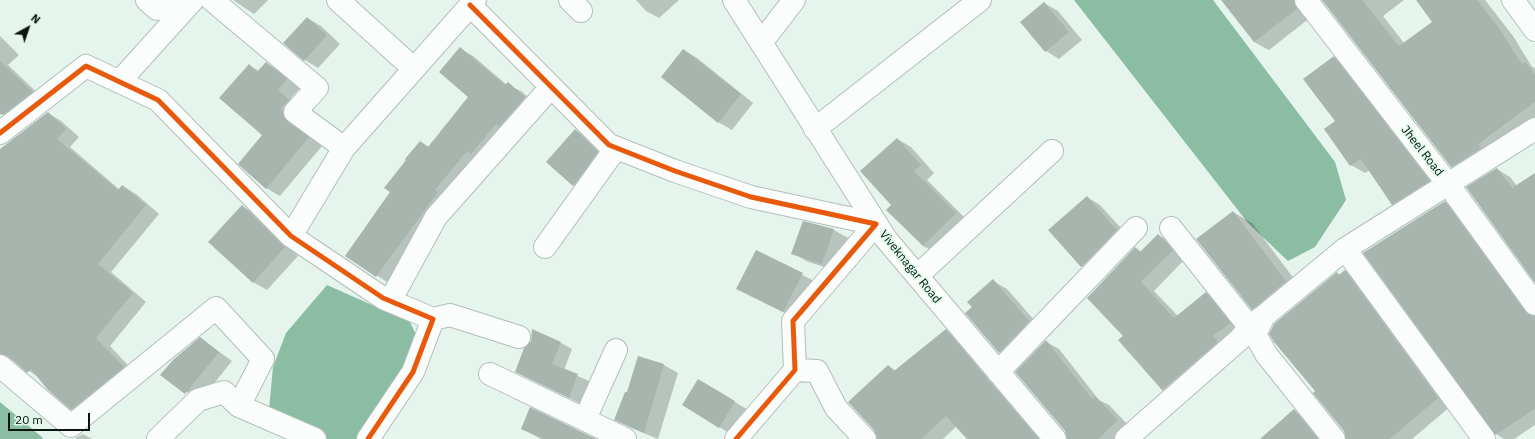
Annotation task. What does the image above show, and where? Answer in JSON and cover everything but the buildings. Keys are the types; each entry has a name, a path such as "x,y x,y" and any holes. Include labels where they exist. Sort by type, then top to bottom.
{"street":[{"path":"147,0 157,9 179,0"},
{"path":"119,82 193,0"},
{"path":"212,0 317,88 295,112 344,148"},
{"path":"338,0 414,69"},
{"name":"Viveknagar Road","path":"734,0 886,239 1055,439"},
{"path":"761,43 794,0"},
{"path":"815,129 980,0"},
{"name":"Jheel Road","path":"1306,0 1448,184 1535,304"},
{"path":"1513,0 1535,30"},
{"path":"291,236 344,148 473,3 551,87 609,145 675,171 751,197 876,224 793,321 795,370 736,439"},
{"path":"2,128 86,66 158,100 291,236 390,301 433,319 450,315 519,337"},
{"path":"390,301 436,217 551,87"},
{"path":"1126,439 1345,249 1535,129"},
{"path":"545,248 616,148"},
{"path":"917,276 1052,151"},
{"path":"998,372 1136,228"},
{"path":"1171,228 1256,326 1266,354 1334,439"},
{"path":"1345,249 1484,439"},
{"path":"0,366 71,426 216,308 263,359 240,406"},
{"path":"368,439 413,372 433,319"},
{"path":"585,420 616,350"},
{"path":"795,370 817,371 836,408 865,439"},
{"path":"490,374 585,420 616,437"},
{"path":"158,439 198,400 224,392 240,406 315,439"}],"shaded area":[{"path":"1074,0 1213,0 1335,162 1346,200 1315,247 1288,261 1248,223"},
{"path":"327,285 410,322 417,337 403,379 362,439 321,439 269,410 273,367 286,333"},
{"path":"0,402 43,438 0,439"}],"cycle path":[{"path":"470,5 609,145 675,171 751,197 876,224 793,321 795,370 736,439"},
{"path":"0,133 86,66 158,100 291,236 383,298 433,319 413,372 368,439"}]}
